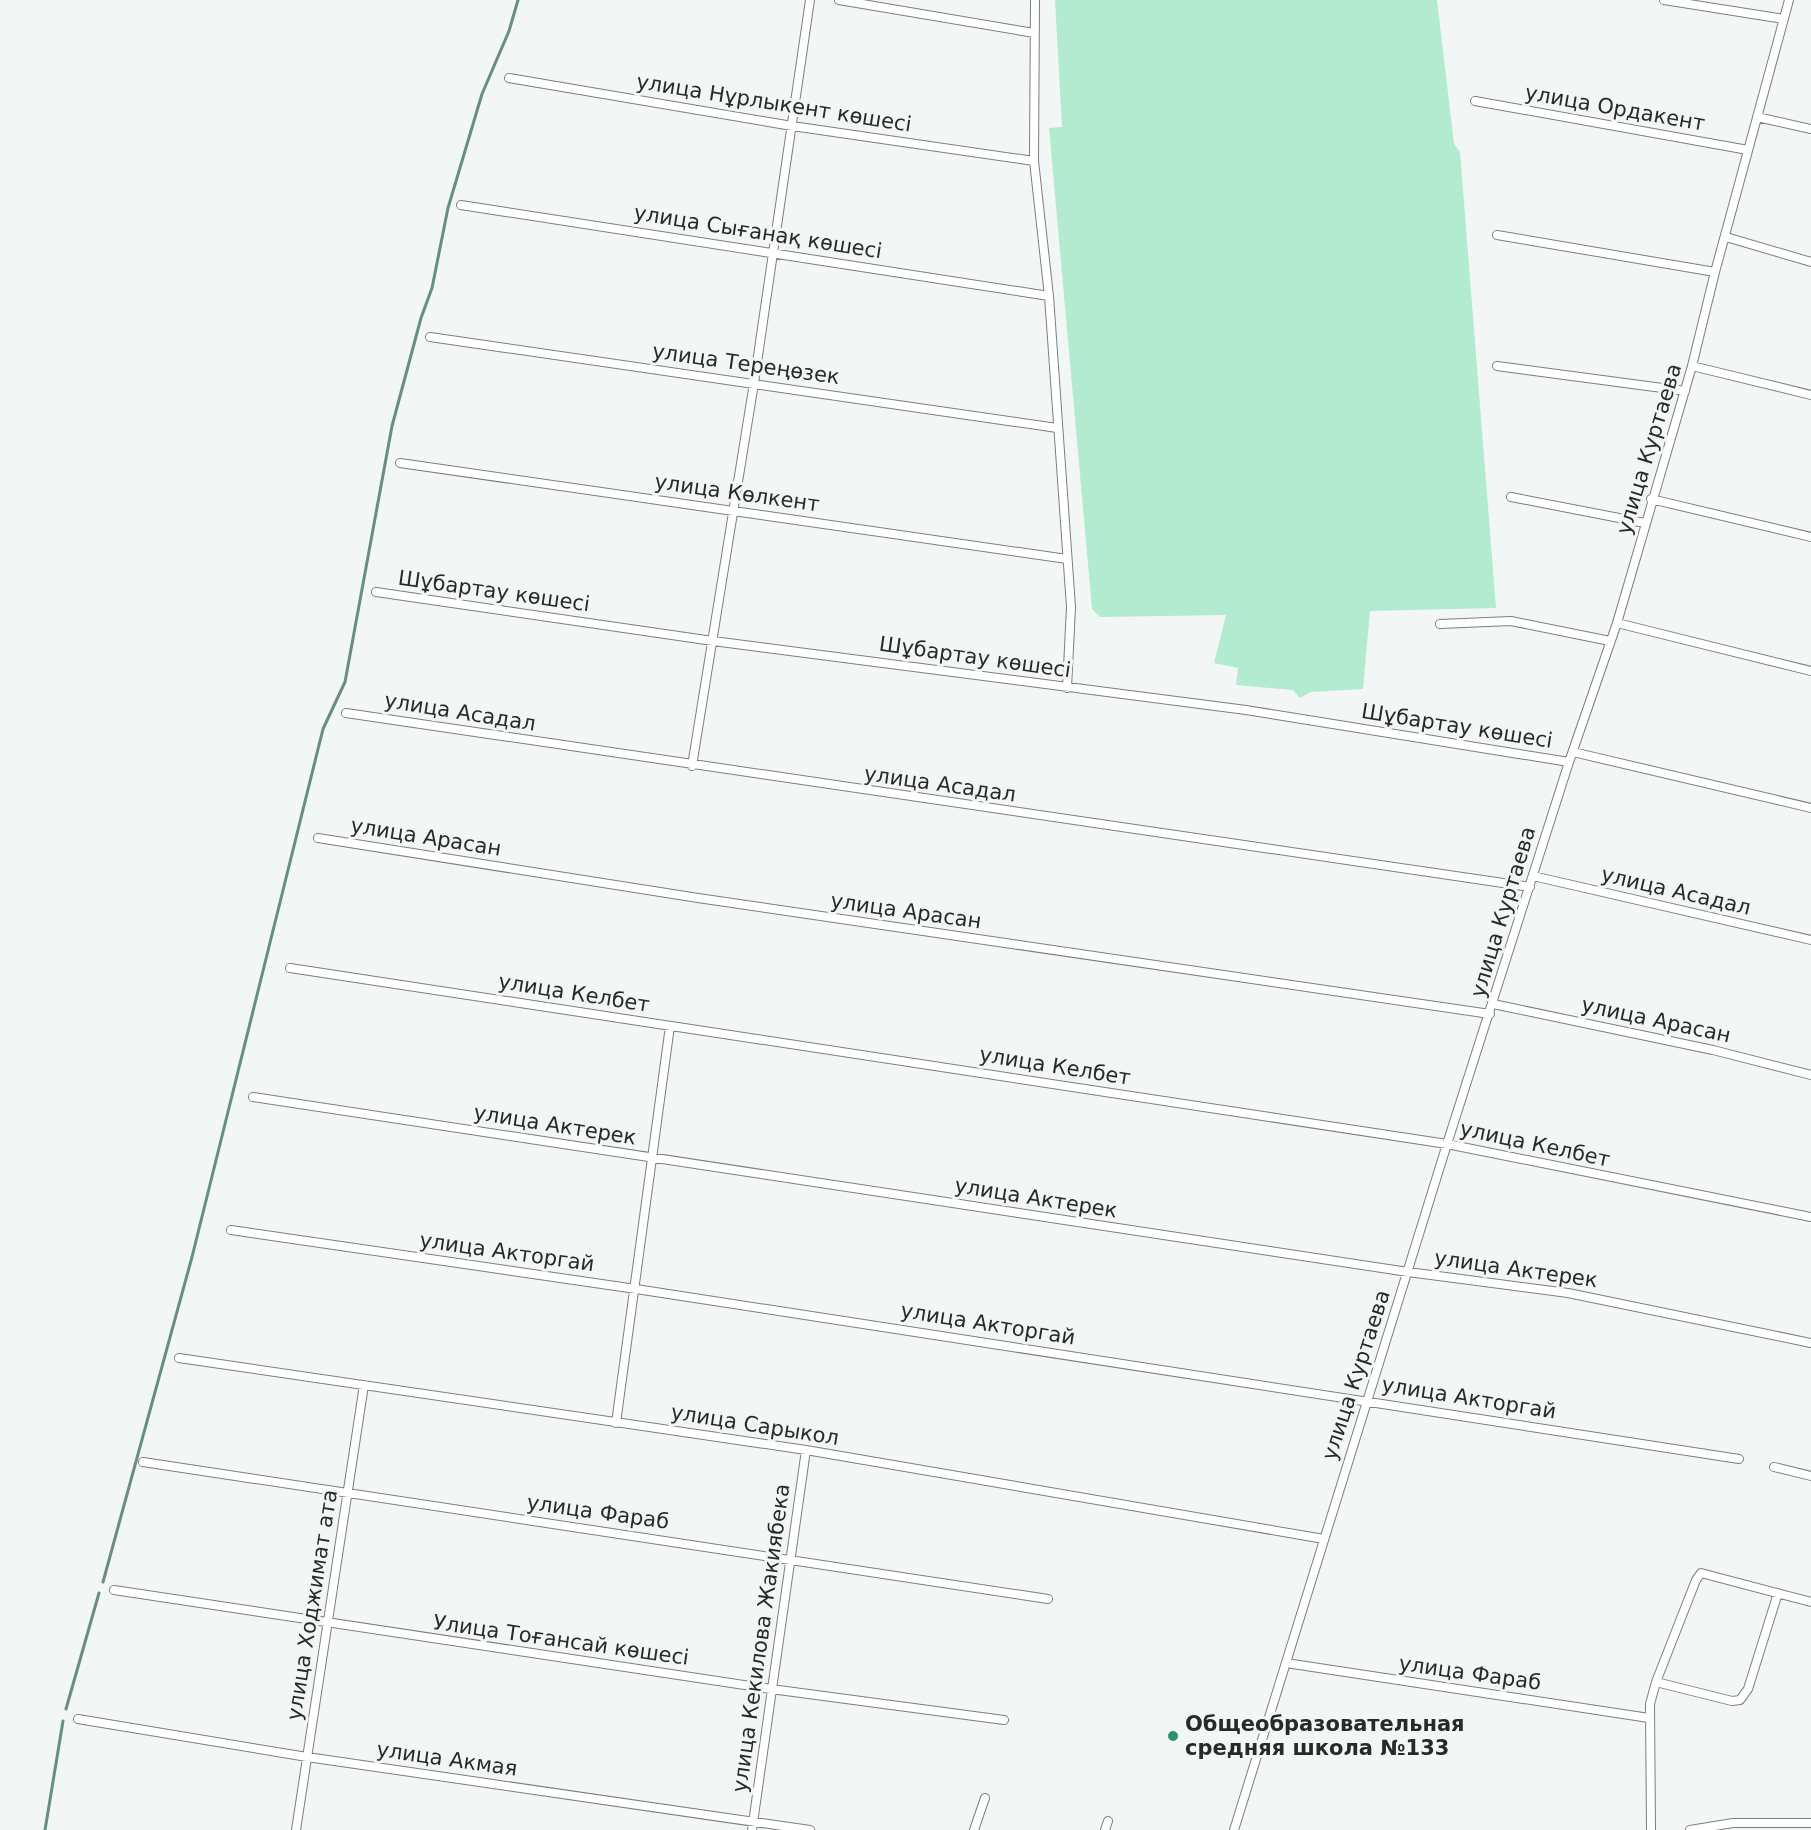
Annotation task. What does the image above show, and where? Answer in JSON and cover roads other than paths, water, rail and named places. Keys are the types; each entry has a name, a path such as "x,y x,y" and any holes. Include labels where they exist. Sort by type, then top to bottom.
{"street":[{"path":"692,766 754,384 810,0"},
{"path":"839,0 1034,33"},
{"path":"1035,0 1034,161 1049,296 1071,607 1067,688"},
{"path":"1664,0 1784,19"},
{"name":"улица Куртаева","path":"1234,1830 1447,1144 1569,762 1617,623 1651,499 1692,366 1715,272 1789,0"},
{"name":"улица Нұрлыкент көшесі","path":"509,78 792,126 1034,161"},
{"name":"улица Ордакент","path":"1474,101 1748,150"},
{"path":"1757,117 1811,129"},
{"name":"улица Сығанақ көшесі","path":"461,205 1049,296"},
{"path":"1497,235 1715,272"},
{"path":"1726,237 1811,262"},
{"name":"улица Тереңөзек","path":"430,337 1057,428"},
{"path":"1497,366 1685,391"},
{"path":"1692,366 1811,395"},
{"name":"улица Көлкент","path":"400,463 1067,559"},
{"path":"1511,497 1645,523"},
{"path":"1651,499 1811,537"},
{"name":"Шұбартау көшесі","path":"376,592 713,640 1246,710 1569,762"},
{"path":"1440,624 1511,621 1610,641"},
{"path":"1617,623 1811,670"},
{"name":"улица Асадал","path":"346,713 692,766 1530,888"},
{"name":"Шұбартау көшесі","path":"1573,752 1811,808"},
{"name":"улица Арасан","path":"318,838 710,900 1490,1014"},
{"name":"улица Асадал","path":"1533,876 1811,940"},
{"name":"улица Келбет","path":"290,968 1447,1144 1811,1217"},
{"name":"улица Арасан","path":"1493,1004 1713,1050 1811,1075"},
{"path":"616,1423 670,1026"},
{"name":"улица Актерек","path":"253,1096 1408,1272 1568,1293 1811,1343"},
{"name":"улица Акторгай","path":"231,1230 636,1289 1739,1459"},
{"name":"улица Сарыкол","path":"179,1358 806,1450 1324,1539"},
{"name":"улица Ходжимат ата","path":"296,1830 364,1385"},
{"name":"улица Кекилова Жакиябека","path":"752,1826 806,1450"},
{"name":"улица Фараб","path":"143,1462 790,1558 1048,1599"},
{"path":"1774,1467 1811,1476"},
{"path":"1650,1830 1650,1718 1656,1682 1696,1580 1701,1573 1811,1602"},
{"name":"Улица Тоғансай көшесі","path":"114,1590 771,1689 1004,1720"},
{"path":"1656,1682 1732,1701 1740,1700 1748,1689 1778,1593"},
{"name":"улица Фараб","path":"1286,1664 1650,1718"},
{"name":"улица Акмая","path":"78,1719 752,1826 810,1830"},
{"path":"974,1830 985,1798"},
{"path":"1105,1830 1108,1821"},
{"path":"1689,1830 1733,1823 1811,1823"}],"waterway":[{"path":"103,1582 192,1257 323,729 345,682 392,426 421,318 432,288 448,208 482,94 509,31 518,0"},
{"path":"66,1709 99,1593"},
{"path":"45,1830 63,1721"}],"place":[{"name":"Общеобразовательная средняя школа №133","path":"1173,1736"}]}
